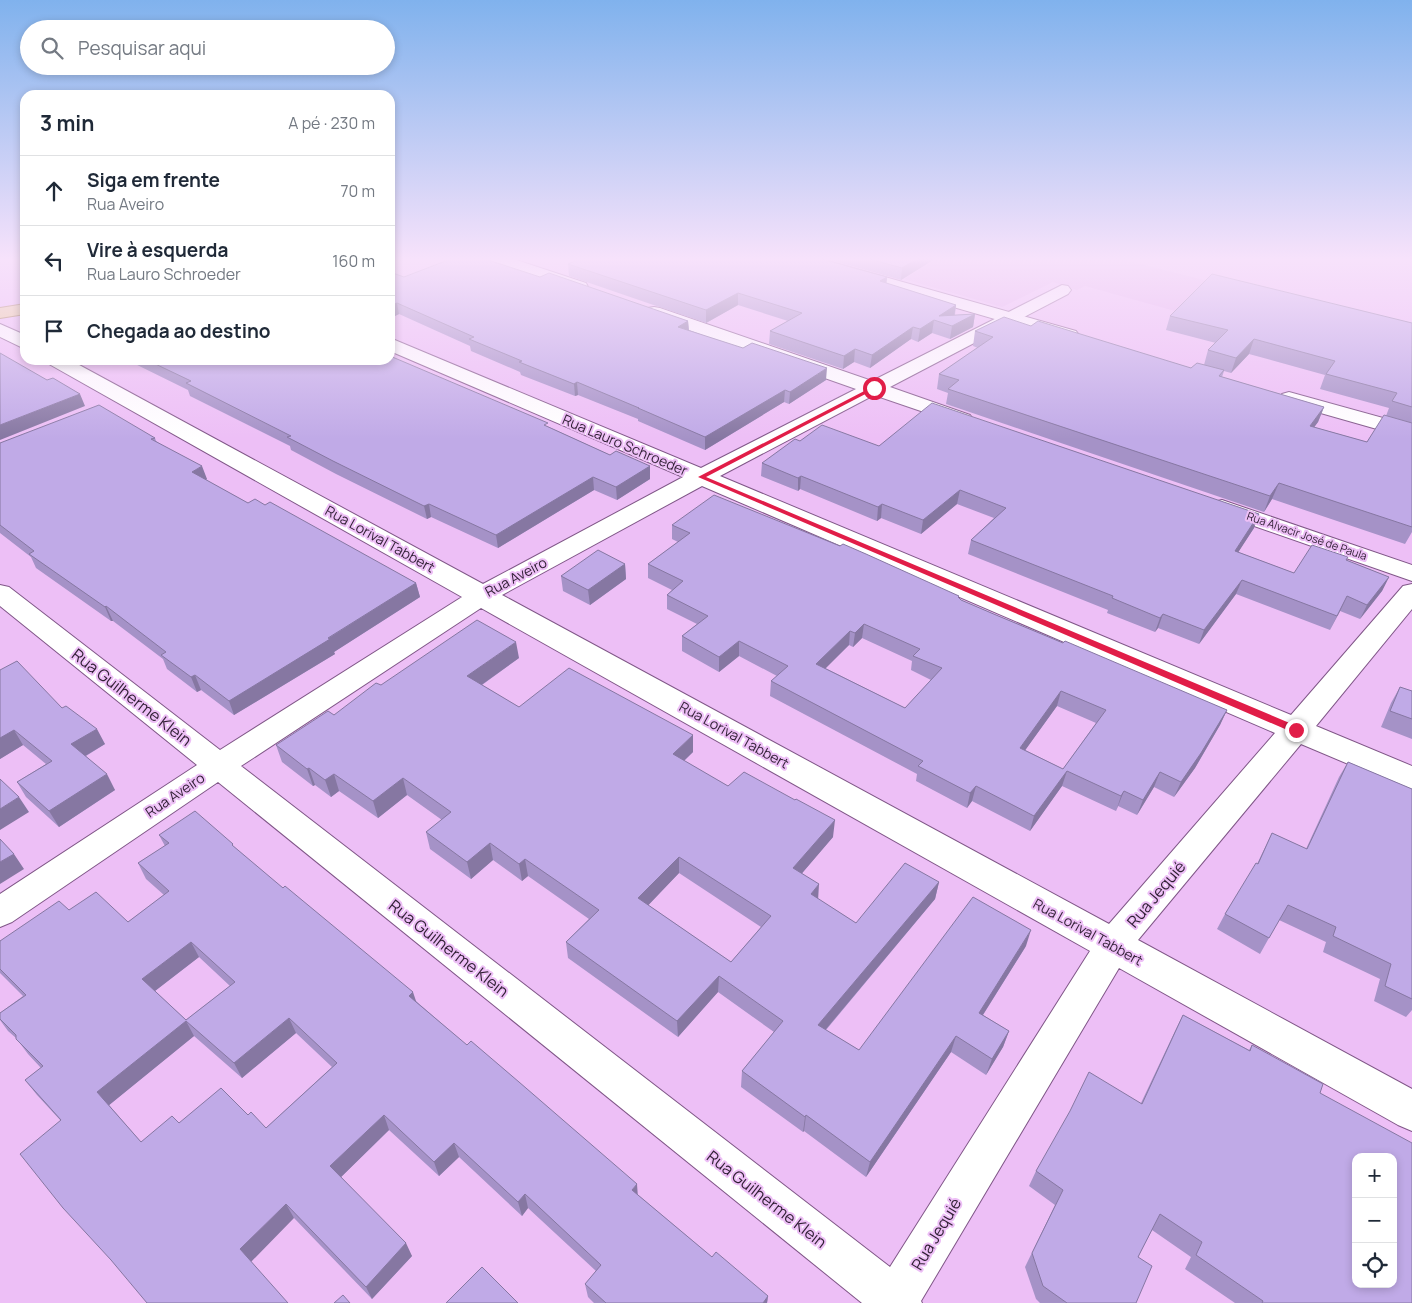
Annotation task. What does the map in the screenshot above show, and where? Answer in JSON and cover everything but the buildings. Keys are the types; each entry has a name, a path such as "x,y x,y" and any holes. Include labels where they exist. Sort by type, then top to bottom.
{"street":[{"path":"669,318 978,424"},
{"path":"1010,318 1086,340"},
{"name":"Rua Aveiro","path":"0,912 219,766 481,596 701,477 1010,318"},
{"path":"0,329 20,340"},
{"name":"Rua Lauro Schroeder","path":"395,346 1412,779"},
{"name":"Rua Lorival Tabbert","path":"65,365 1412,1111"},
{"path":"1268,392 1412,433"},
{"path":"99,410 126,399"},
{"name":"Rua Alvacir José de Paula","path":"1204,501 1412,572"},
{"name":"Rua Jequié","path":"896,1302 1113,945 1412,592"},
{"name":"Rua Guilherme Klein","path":"0,593 896,1302"}],"shaded area":[{"path":"1199,318 1355,318 1412,332 1412,377"}],"route":[{"path":"874,388 701,477 1296,730"}]}
